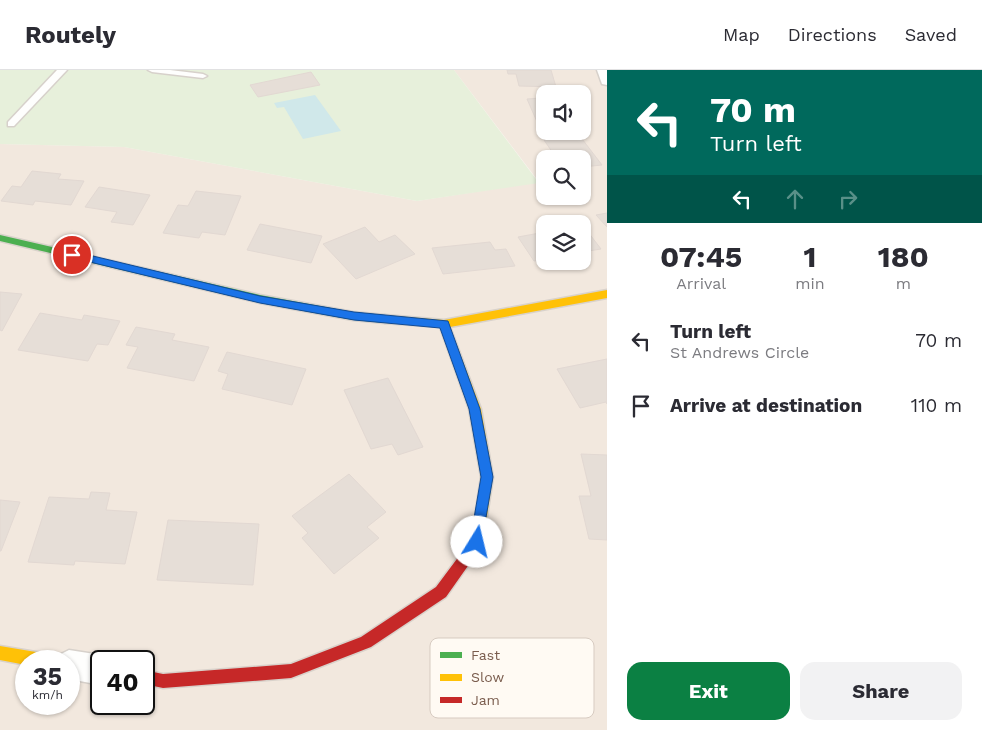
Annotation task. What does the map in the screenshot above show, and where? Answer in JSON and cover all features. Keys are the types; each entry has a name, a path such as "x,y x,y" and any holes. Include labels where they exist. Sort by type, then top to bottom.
{"street":[{"path":"604,70 607,81"},
{"path":"0,238 260,299 354,316 444,324 607,294"},
{"path":"155,679 163,680 290,671 366,642 441,592 477,542 487,477 474,409 444,324"},
{"path":"0,653 15,656"}],"lane":[{"path":"11,124 60,71 64,70"},
{"path":"152,70 203,76"}],"shaded area":[{"path":"454,70 607,70 607,730 0,730 0,144 124,147 417,201 536,182 536,205 591,205 591,150 536,150 536,178"}],"green space":[{"path":"0,70 454,70 536,179 536,183 417,201 124,147 0,144"}],"water":[{"path":"315,95 341,131 303,139 284,107 277,108 274,103"}],"building":[{"path":"507,70 551,70 555,85 519,86 516,74 508,74"},
{"path":"311,72 320,85 258,97 250,85"},
{"path":"536,98 536,119 527,99"},
{"path":"544,140 583,140 591,150 551,150"},
{"path":"591,151 602,165 591,166"},
{"path":"32,171 61,174 58,179 84,181 71,205 35,201 33,205 1,201 12,186 21,187"},
{"path":"99,187 150,195 133,225 111,222 117,212 85,207"},
{"path":"196,191 241,196 225,235 202,232 199,238 163,233 178,205 188,206"},
{"path":"607,213 607,227 596,215"},
{"path":"260,224 322,236 311,263 247,250"},
{"path":"365,227 379,242 395,235 415,254 356,279 323,244"},
{"path":"536,234 536,261 534,261 518,237"},
{"path":"591,236 601,249 591,251"},
{"path":"490,242 495,250 506,249 515,266 443,274 432,248"},
{"path":"0,292 22,294 2,331 0,330"},
{"path":"40,313 82,320 84,315 120,321 108,345 97,344 88,361 18,350"},
{"path":"136,327 175,334 172,340 209,347 194,381 127,368 138,347 126,345"},
{"path":"227,352 306,369 292,405 222,389 228,374 218,371"},
{"path":"607,359 607,404 606,402 580,408 557,369"},
{"path":"388,378 423,447 398,455 392,444 371,449 344,390"},
{"path":"581,454 607,455 607,540 589,539 579,496 591,496"},
{"path":"349,474 386,512 367,527 379,538 334,574 302,538 308,533 292,516"},
{"path":"91,492 110,493 106,510 137,512 125,564 75,561 74,565 28,562 49,497 89,499"},
{"path":"0,500 20,502 1,551 0,551"},
{"path":"168,520 259,524 253,585 157,580"}],"traffic: fast":[{"path":"0,238 260,299 353,316 385,319"}],"traffic: slow":[{"path":"444,324 607,294"},
{"path":"385,319 444,324 475,409 487,477 479,529"},
{"path":"0,653 15,656"}],"traffic: jam":[{"path":"155,679 163,681 291,671 366,642 441,592 477,542 479,529"}],"route":[{"path":"72,255 260,299 354,316 444,324 474,409 487,477 477,542"}]}
